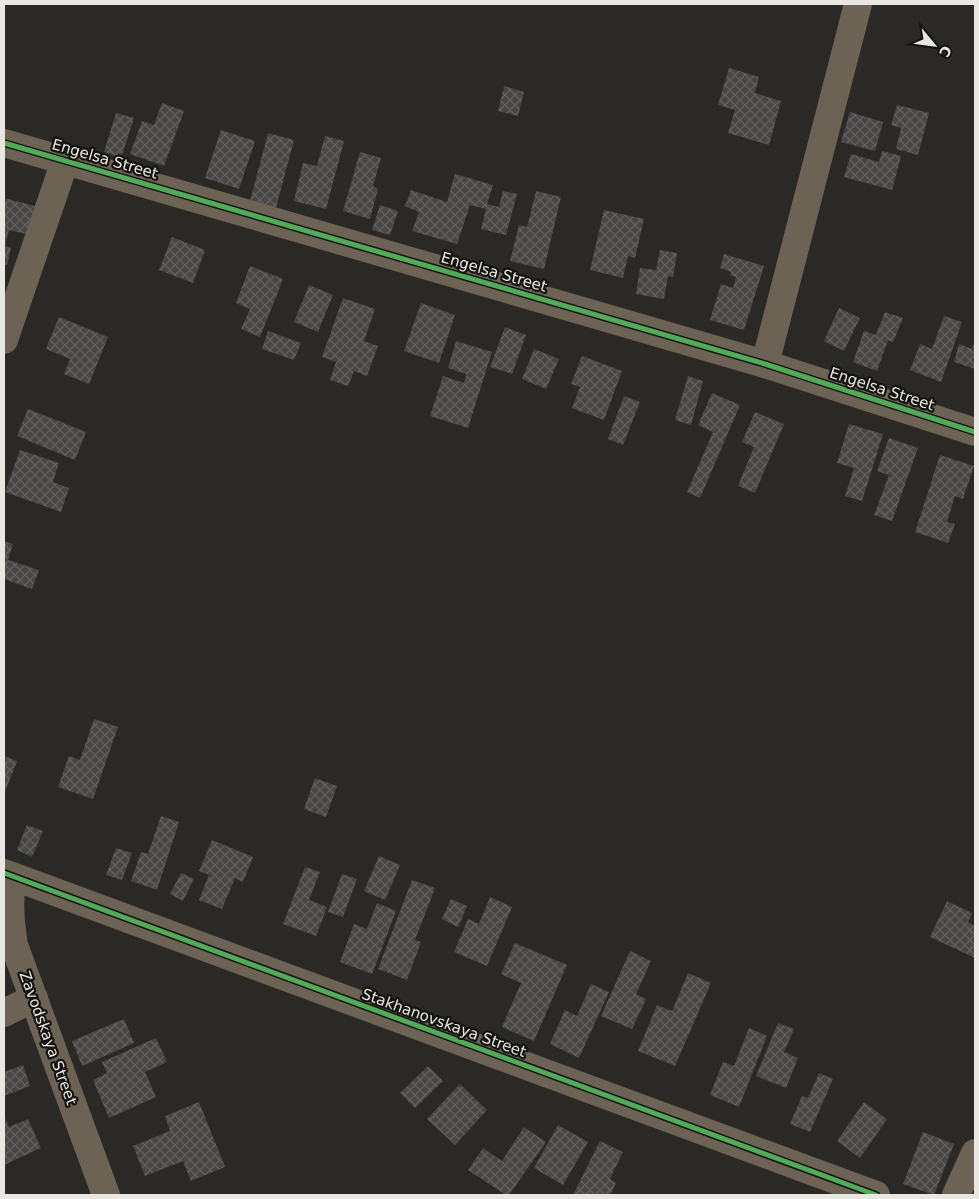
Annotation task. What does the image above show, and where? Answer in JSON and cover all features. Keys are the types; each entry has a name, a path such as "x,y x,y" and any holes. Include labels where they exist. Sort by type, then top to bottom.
{"street":[{"path":"765,364 858,4"},
{"name":"Engelsa Street","path":"4,143 765,364 975,432"},
{"path":"4,340 65,161"},
{"name":"Zavodskaya Street","path":"8,875 10,924 14,945 106,1195"},
{"name":"Stakhanovskaya Street","path":"8,875 876,1195"},
{"path":"4,1013 34,998"},
{"path":"956,1195 975,1153"}],"building":[{"path":"729,68 759,77 755,93 781,101 769,145 728,133 735,110 718,105"},
{"path":"504,86 524,92 518,116 498,111"},
{"path":"162,103 184,111 164,166 130,154 142,121 154,125"},
{"path":"897,105 929,113 918,155 896,149 901,128 891,125"},
{"path":"850,112 883,122 875,151 841,142"},
{"path":"116,113 134,118 121,158 104,152"},
{"path":"221,130 255,141 239,189 205,178"},
{"path":"268,133 294,140 276,208 250,201"},
{"path":"325,136 344,141 326,209 294,201 303,163 317,166"},
{"path":"882,151 901,156 892,190 844,177 851,154 879,162"},
{"path":"360,152 381,158 373,186 378,189 370,219 343,211"},
{"path":"455,174 493,185 487,204 499,207 503,191 517,194 506,235 481,229 486,209 470,205 457,244 412,231 419,212 405,206 411,190 447,202"},
{"path":"536,191 561,197 544,269 510,261 519,225 527,227"},
{"path":"4,198 35,206 27,234 9,230 5,246 11,248 7,265 4,264"},
{"path":"380,205 398,211 390,235 372,230"},
{"path":"604,210 644,219 635,258 628,256 623,278 590,270"},
{"path":"172,237 205,250 193,283 159,270"},
{"path":"660,250 677,253 673,277 668,276 664,299 636,294 640,268 656,270"},
{"path":"724,254 764,266 744,330 710,320 721,284 733,288 736,277 730,275 731,272 720,268"},
{"path":"250,266 283,279 260,337 241,329 250,309 236,303"},
{"path":"309,285 333,295 318,332 294,322"},
{"path":"343,298 375,309 364,341 378,346 367,376 354,371 348,386 330,380 336,362 322,357"},
{"path":"421,303 455,315 439,363 404,351"},
{"path":"839,308 860,318 844,351 824,341"},
{"path":"885,312 903,318 893,342 888,340 877,371 853,362 864,331 876,335"},
{"path":"944,316 962,322 941,382 910,370 920,344 932,349"},
{"path":"59,317 108,337 89,384 64,374 70,359 46,349"},
{"path":"505,327 526,335 512,374 490,367"},
{"path":"268,331 301,343 294,360 262,349"},
{"path":"975,340 975,369 954,362 959,344 972,349"},
{"path":"456,341 492,352 468,428 430,416 443,376 464,383 466,374 448,368"},
{"path":"534,349 559,359 546,389 522,379"},
{"path":"582,356 622,371 604,420 572,408 580,387 571,384"},
{"path":"688,376 703,381 691,425 675,420"},
{"path":"712,393 740,405 700,498 687,492 713,432 698,425"},
{"path":"624,396 640,402 623,445 608,439"},
{"path":"28,409 86,432 75,460 17,436"},
{"path":"755,412 784,424 755,493 738,486 754,447 742,442"},
{"path":"849,424 883,434 862,501 845,496 854,468 837,463"},
{"path":"889,438 918,448 892,521 874,515 889,475 877,471"},
{"path":"20,450 59,463 53,482 69,488 61,512 5,492"},
{"path":"940,455 974,466 963,499 955,496 947,522 955,524 948,543 915,532"},
{"path":"4,541 13,544 8,560 39,570 32,589 4,579"},
{"path":"94,719 118,727 93,799 58,787 69,756 80,760"},
{"path":"4,756 17,761 4,795"},
{"path":"315,778 337,786 326,817 304,809"},
{"path":"161,816 179,822 157,890 131,881 141,852 148,854"},
{"path":"27,825 43,831 32,857 17,850"},
{"path":"212,840 253,857 243,882 235,878 222,909 199,900 209,875 199,871"},
{"path":"116,848 132,853 122,880 106,875"},
{"path":"379,856 400,865 385,900 364,891"},
{"path":"305,867 320,872 309,900 327,907 316,936 283,924"},
{"path":"181,873 194,879 183,901 170,894"},
{"path":"342,874 357,879 343,917 328,912"},
{"path":"412,880 435,888 415,940 421,942 407,980 378,969"},
{"path":"490,897 512,907 487,966 454,952 468,919 479,924"},
{"path":"451,899 467,906 458,927 442,919"},
{"path":"947,901 972,913 968,922 975,926 975,958 930,937"},
{"path":"377,903 396,911 372,974 340,962 354,924 367,929"},
{"path":"515,943 567,965 534,1041 502,1027 521,983 501,974"},
{"path":"630,951 651,961 636,994 646,999 632,1029 601,1016"},
{"path":"688,973 711,983 675,1066 638,1051 657,1005 672,1011"},
{"path":"591,984 609,992 579,1058 550,1044 565,1010 577,1016"},
{"path":"124,1019 134,1043 82,1066 72,1041"},
{"path":"778,1023 794,1029 784,1052 798,1058 786,1088 756,1076"},
{"path":"749,1028 767,1036 739,1107 710,1095 723,1062 734,1066"},
{"path":"156,1038 167,1062 145,1072 156,1097 109,1118 93,1080 107,1073 102,1062"},
{"path":"23,1065 30,1086 4,1096 4,1072"},
{"path":"428,1066 443,1081 415,1108 400,1093"},
{"path":"819,1073 833,1079 810,1132 790,1124 802,1096 808,1098"},
{"path":"460,1084 487,1110 455,1145 427,1119"},
{"path":"199,1102 225,1167 191,1181 183,1161 145,1176 133,1146 170,1131 165,1116"},
{"path":"864,1102 887,1119 860,1158 837,1141"},
{"path":"4,1116 9,1127 28,1119 41,1148 4,1165"},
{"path":"558,1125 588,1142 563,1185 534,1168"},
{"path":"524,1127 546,1142 509,1195 506,1195 468,1170 483,1148 502,1161"},
{"path":"923,1132 954,1144 934,1195 903,1184"},
{"path":"600,1141 623,1152 610,1179 616,1183 610,1195 573,1195"}],"cycle path":[{"path":"4,143 765,364 975,432"},
{"path":"4,873 876,1195"}]}
